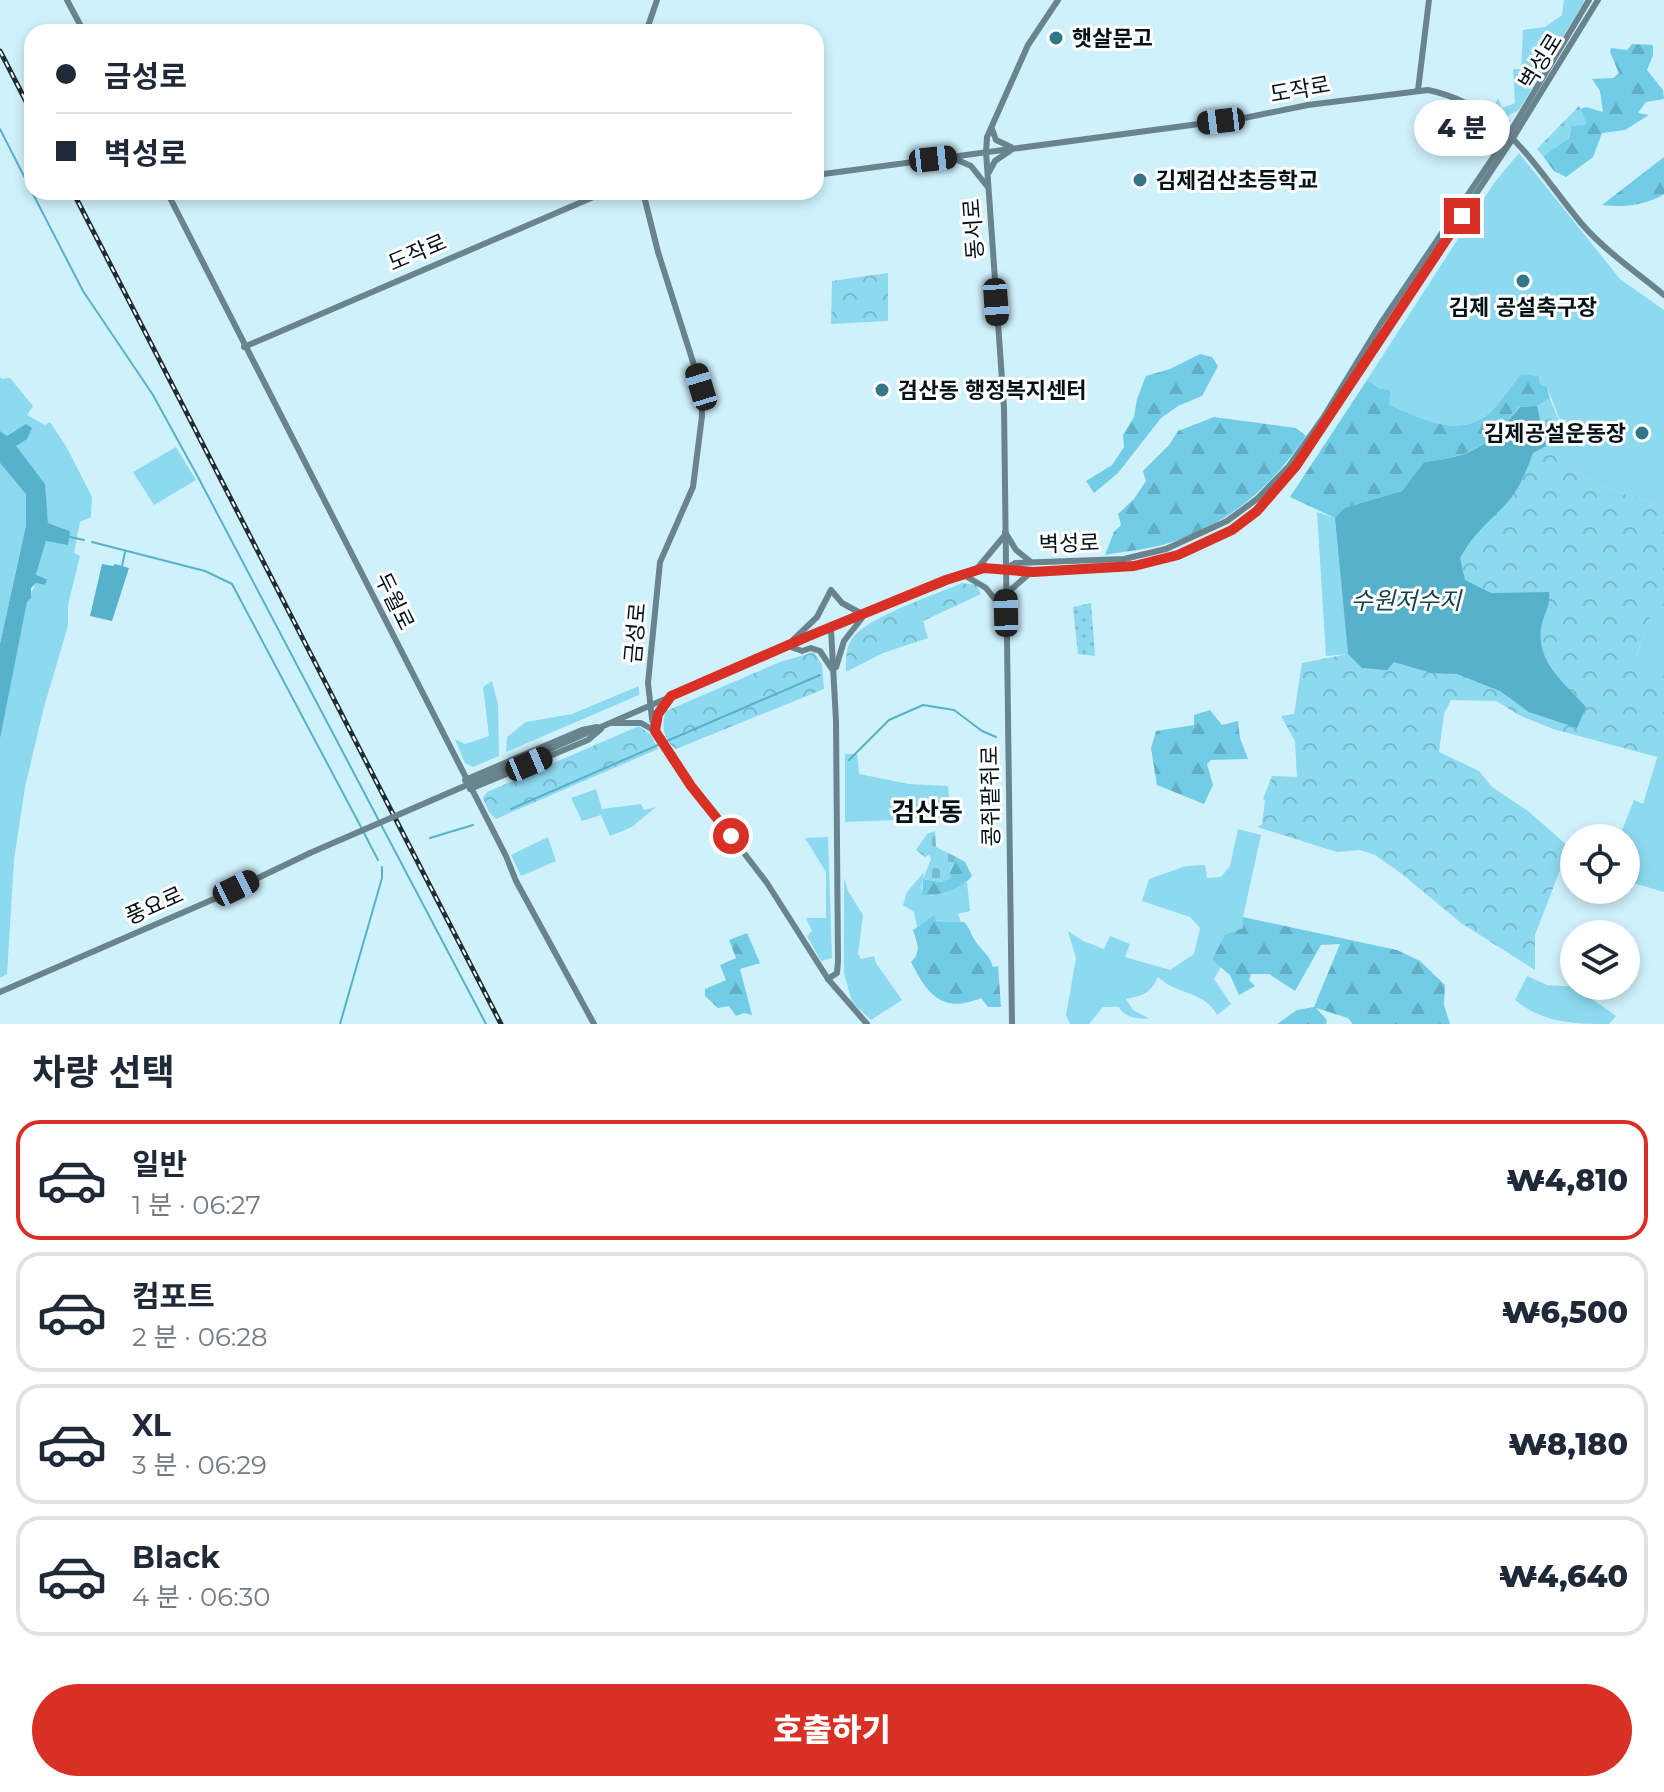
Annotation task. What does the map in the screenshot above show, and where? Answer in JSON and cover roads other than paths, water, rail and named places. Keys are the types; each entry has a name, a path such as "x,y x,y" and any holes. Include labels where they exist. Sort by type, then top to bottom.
{"main road":[{"path":"68,0 80,24"},
{"path":"649,24 657,0"},
{"name":"동서로","path":"1006,568 1004,408 987,137 1028,45 1058,0"},
{"path":"1418,90 1429,0"},
{"name":"벽성로","path":"1006,568 1015,563 1124,559 1166,549 1227,521 1257,499 1289,466 1323,418 1381,323 1511,136 1589,0"},
{"name":"벽성로","path":"1006,568 1015,572 1033,572 1134,566 1178,555 1232,530 1257,511 1296,466 1598,0"},
{"name":"도작로","path":"824,174 1244,118 1308,105 1418,90 1441,92 1495,121 1533,158 1582,224 1664,295"},
{"path":"992,125 996,140 1015,148"},
{"path":"988,178 995,161 1015,148"},
{"path":"950,157 971,166 988,188"},
{"name":"두월로","path":"171,200 538,923 594,1024"},
{"name":"도작로","path":"244,347 586,200"},
{"name":"금성로","path":"645,200 658,252 701,387 702,416 693,487 660,562 648,683 655,731 691,786 767,883 828,979 867,1024"},
{"path":"975,571 1004,533 1016,550 1031,562"},
{"path":"470,789 588,740 609,724 649,705 787,646 975,571 1006,568"},
{"name":"콩쥐팥쥐로","path":"1006,568 1012,1024"},
{"path":"1006,594 1033,572"},
{"path":"964,575 986,588 1006,613"},
{"path":"787,646 817,617 831,590 842,603 864,615"},
{"path":"834,673 844,641 864,615"},
{"path":"828,979 837,973 838,961 831,629"},
{"path":"787,646 802,651 811,648 820,651 834,673"},
{"path":"465,780 582,730 609,724 641,723 655,731 658,714 671,696"},
{"name":"풍요로","path":"0,992 609,724"}],"water":[{"name":"수원저수지","path":"1537,406 1546,446 1533,453 1515,493 1476,535 1460,558 1465,580 1491,593 1549,592 1541,628 1543,652 1554,672 1586,707 1577,728 1529,712 1500,691 1457,674 1431,673 1394,662 1387,670 1362,668 1348,654 1335,518 1344,508 1402,491 1424,462 1469,452 1488,440 1520,407"},
{"path":"26,424 32,428 27,439 16,446 45,484 48,523 70,531 68,545 46,541 36,575 47,579 45,585 36,583 31,588 0,739 0,644 26,525 26,494 0,463 0,431 7,436"},
{"path":"102,564 129,568 112,621 90,616"}],"waterway":[{"path":"0,129 24,176"},
{"path":"36,200 83,291 153,395 198,477 486,1024"},
{"path":"70,537 84,540"},
{"path":"92,542 205,571 232,584 361,827"},
{"path":"122,566 125,552"},
{"path":"667,741 820,675"},
{"path":"849,760 889,720 923,705 954,710 982,731 996,737"},
{"path":"511,809 658,745"},
{"path":"430,838 473,825"},
{"path":"364,833 378,860"},
{"path":"340,1024 382,878 382,867"}],"railway":[{"path":"0,51 24,98"},
{"path":"77,200 501,1024"}],"place":[{"name":"햇살문고","path":"1056,38"},
{"name":"김제검산초등학교","path":"1140,180"},
{"name":"김제 공설축구장","path":"1523,281"},
{"name":"검산동 행정복지센터","path":"882,390"},
{"name":"김제공설운동장","path":"1642,433"}],"district":[{"name":"검산동","path":"927,812"}]}
